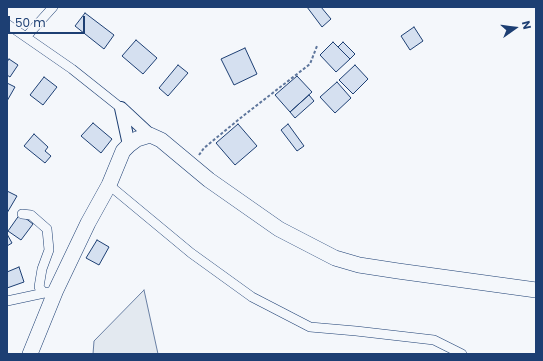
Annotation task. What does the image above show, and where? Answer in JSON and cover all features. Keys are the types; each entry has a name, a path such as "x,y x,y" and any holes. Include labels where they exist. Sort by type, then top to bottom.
{"main road":[{"path":"30,354 50,291 110,185 123,151 129,144 137,139 150,135 161,140 209,180 279,229 335,258 359,265 536,290"}],"street":[{"path":"26,37 53,7"},
{"path":"7,24 72,69 121,108 150,135"},
{"path":"121,108 129,144"},
{"path":"110,185 191,253 252,297 310,327 434,340 462,354"},
{"path":"22,214 31,215 47,229 48,250 39,287 50,291"},
{"path":"7,301 50,291"}],"path":[{"path":"191,166 204,148 310,64 317,46"}],"shaded area":[{"path":"144,290 158,354 93,354 94,341"}],"building":[{"path":"307,7 321,7 331,19 322,27"},
{"path":"85,13 114,35 104,49 75,26"},
{"path":"414,27 423,41 410,50 401,36"},
{"path":"136,40 157,58 143,74 122,56"},
{"path":"333,42 350,59 336,72 320,55"},
{"path":"343,42 355,54 350,59 338,47"},
{"path":"245,48 257,74 234,85 221,59"},
{"path":"9,59 18,65 10,77 7,75 7,62"},
{"path":"178,65 188,73 168,96 159,88"},
{"path":"355,65 368,79 353,94 339,80"},
{"path":"297,76 312,92 290,112 275,95"},
{"path":"44,77 57,87 43,105 30,95"},
{"path":"337,82 351,98 335,113 320,97"},
{"path":"7,83 15,87 7,101"},
{"path":"309,95 314,101 295,118 290,112"},
{"path":"93,123 112,139 101,153 81,136"},
{"path":"238,124 257,146 235,165 216,143"},
{"path":"288,124 304,146 297,151 281,130"},
{"path":"34,134 48,147 45,151 51,156 45,163 24,146"},
{"path":"7,191 17,196 7,213"},
{"path":"20,214 33,224 21,240 8,231"},
{"path":"7,234 12,243 7,246"},
{"path":"97,240 109,247 99,265 86,258"},
{"path":"19,267 24,282 7,288 7,272"}]}
